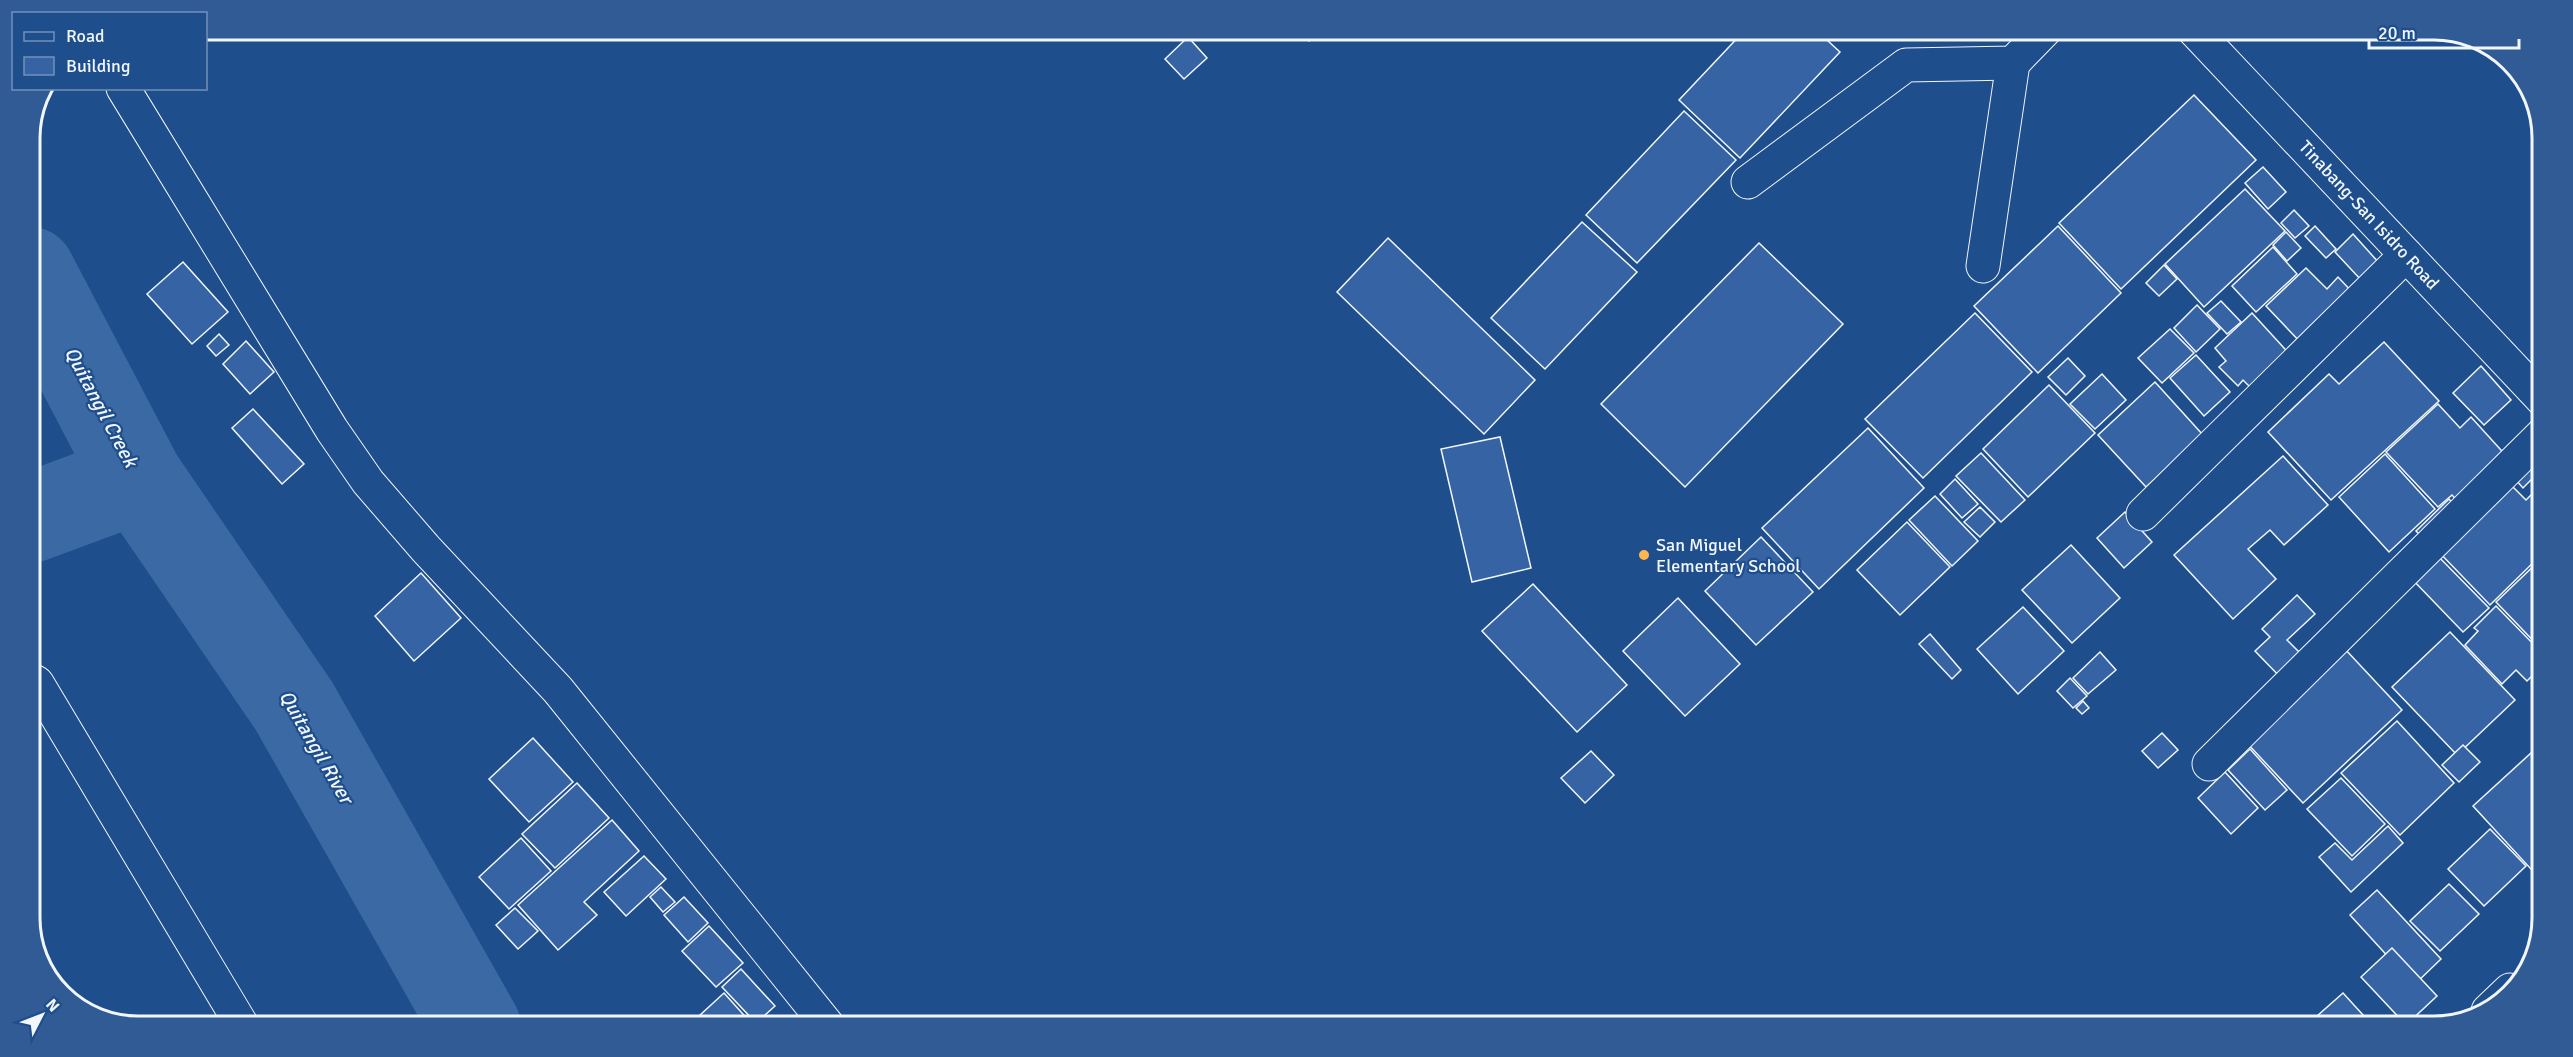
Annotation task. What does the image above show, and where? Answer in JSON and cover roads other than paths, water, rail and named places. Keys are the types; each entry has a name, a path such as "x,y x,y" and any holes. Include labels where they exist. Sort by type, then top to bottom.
{"street":[{"path":"1983,266 2013,63 2035,40"},
{"name":"Tinabang-San Isidro Road","path":"2203,40 2532,388"},
{"path":"1748,182 1906,65 2013,63"},
{"path":"124,90 332,430 368,482 426,549 558,690 820,1016"},
{"path":"2143,514 2406,255"},
{"path":"2209,764 2532,445"},
{"path":"41,690 236,1016"}],"waterway":[{"name":"Quitangil River","path":"41,293 138,478 294,706 470,1016"},
{"path":"41,514 138,478"}],"place":[{"name":"San Miguel Elementary School","path":"1644,555"}],"water label":[{"name":"Quitangil Creek","path":"101,407"}]}
